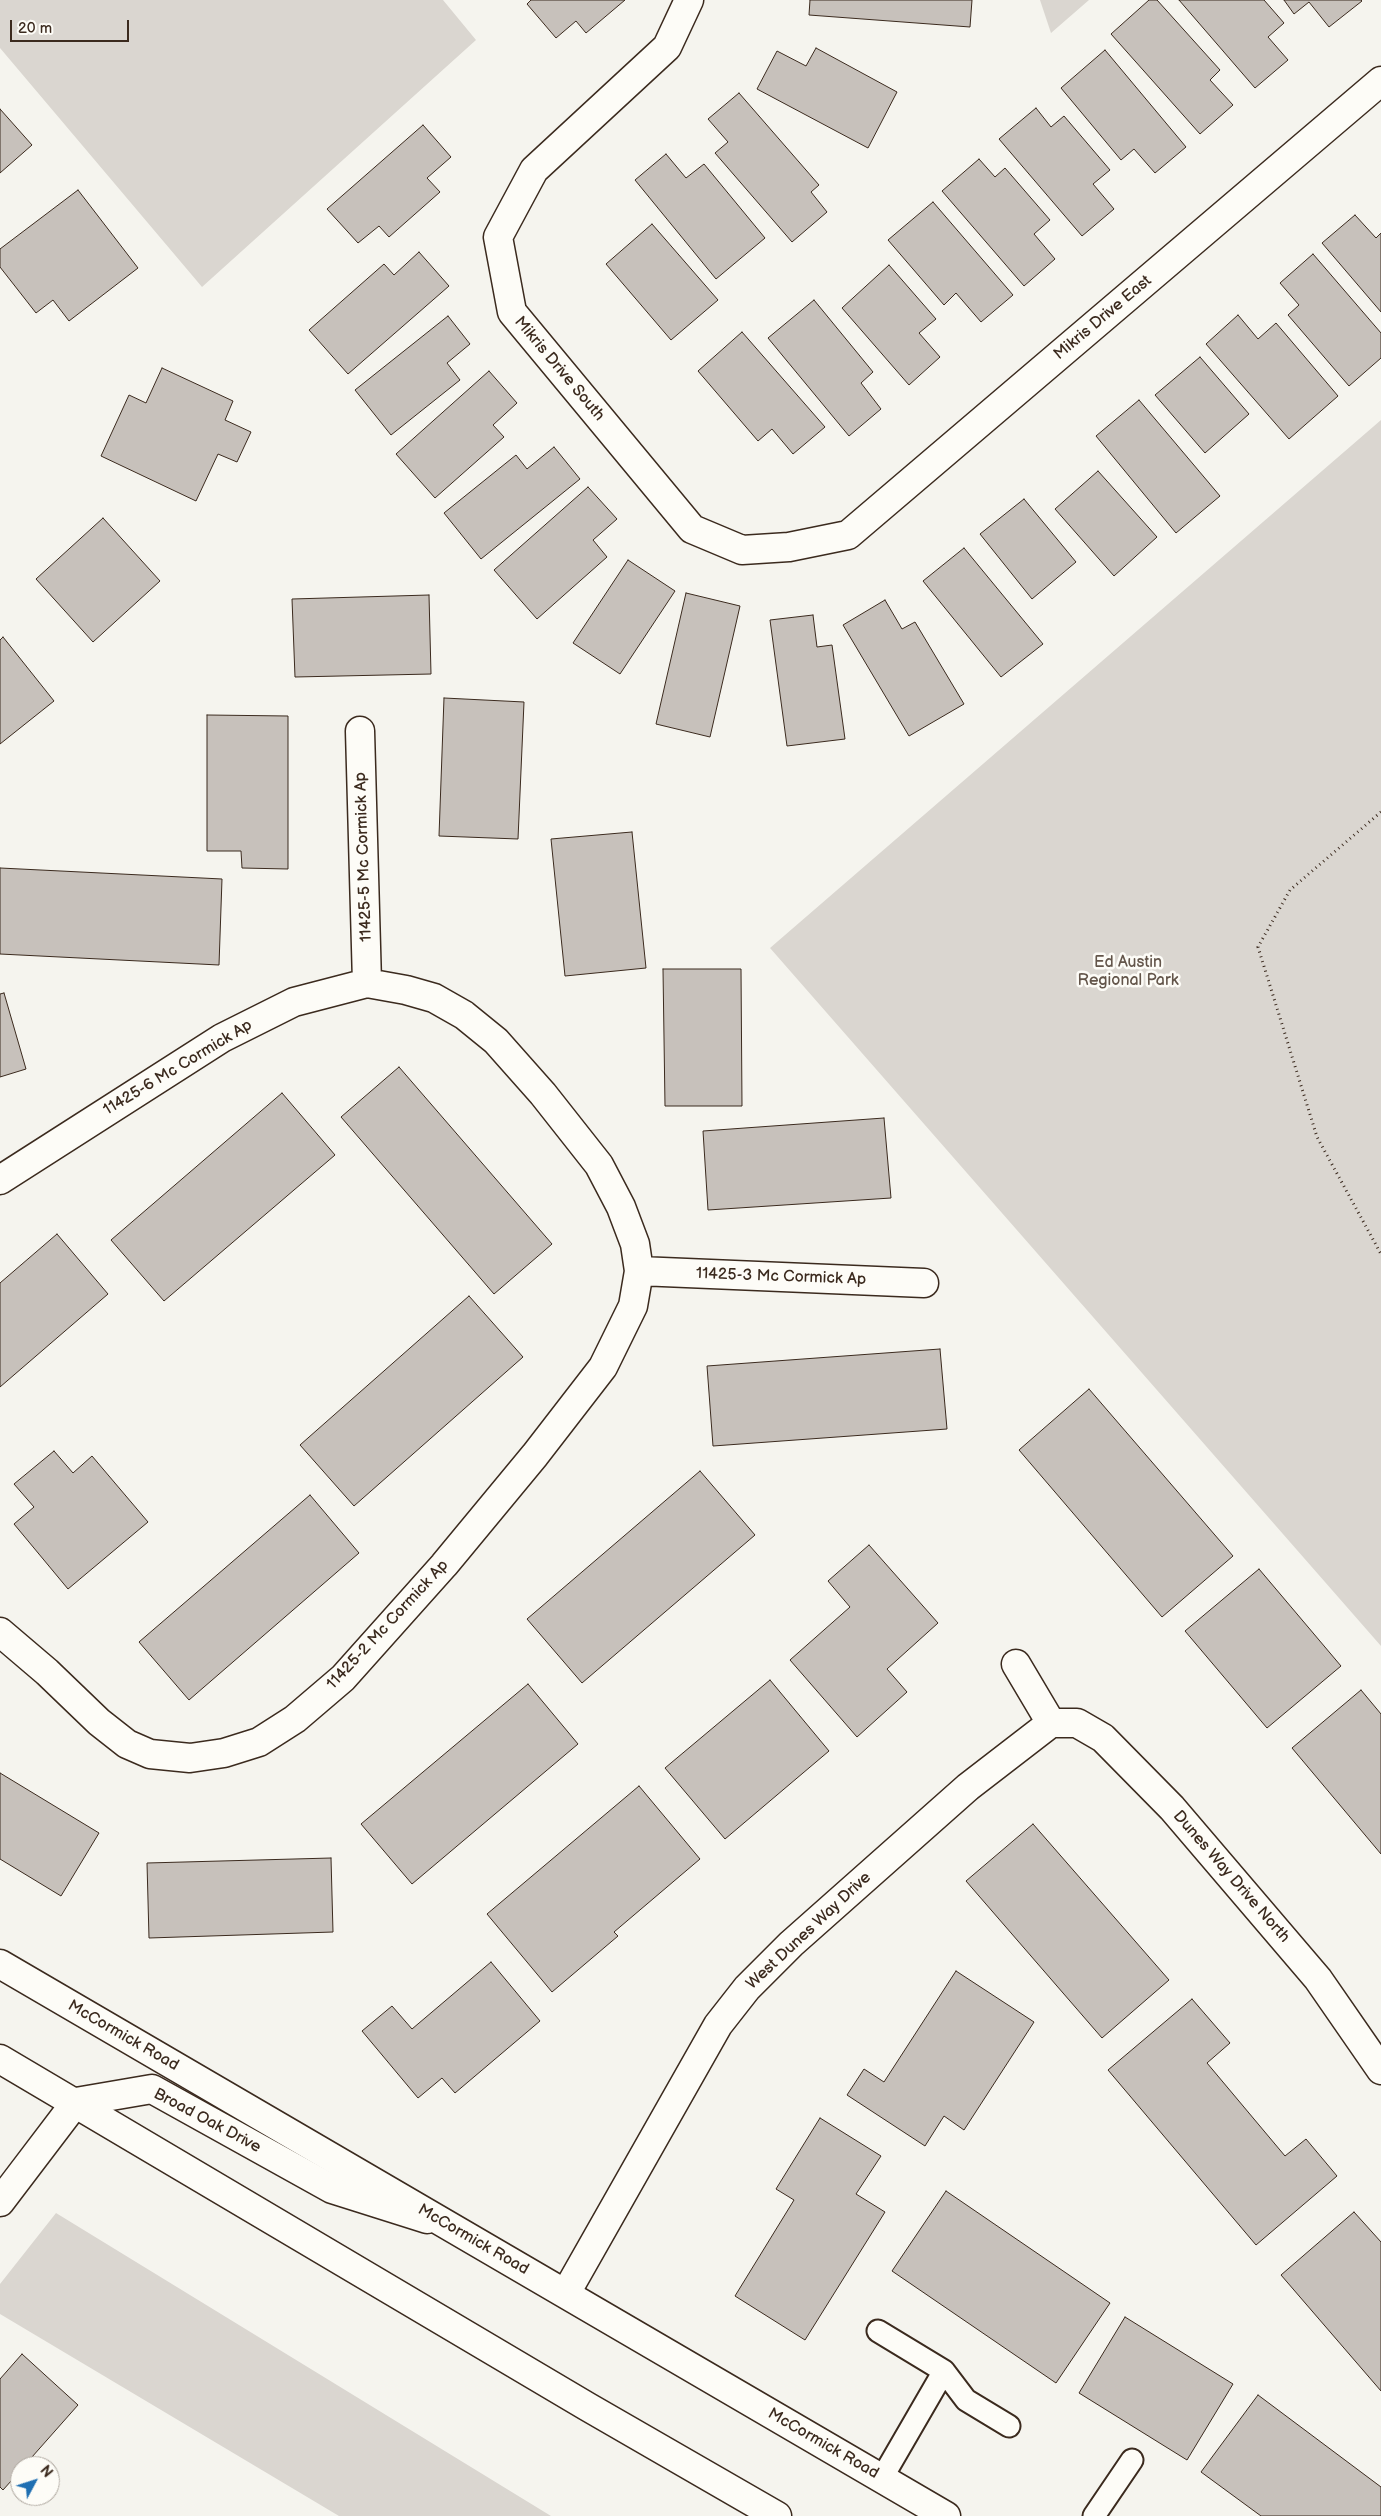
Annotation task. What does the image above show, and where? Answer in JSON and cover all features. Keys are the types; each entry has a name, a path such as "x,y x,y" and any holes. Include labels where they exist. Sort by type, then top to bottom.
{"street":[{"name":"Mikris Drive South","path":"689,0 668,47 534,170 498,237 512,312 692,529 742,550 789,547 819,541"},
{"name":"Mikris Drive East","path":"819,541 848,535 1381,81"},
{"name":"11425-5 Mc Cormick Ap","path":"360,731 367,983"},
{"name":"11425-6 Mc Cormick Ap","path":"0,1180 222,1038 294,1002 367,983"},
{"name":"11425-2 Mc Cormick Ap","path":"2,1639 47,1672 98,1722 127,1744 150,1754 190,1758 224,1753 259,1742 295,1719 343,1678 444,1565 535,1455 603,1367 633,1306 639,1271 635,1244 621,1207 598,1165 543,1094 496,1041 464,1015 434,998 406,990 367,983"},
{"name":"11425-3 Mc Cormick Ap","path":"639,1271 924,1282"},
{"path":"1016,1664 1051,1723"},
{"name":"Dunes Way Drive North","path":"1051,1723 1077,1723 1103,1738 1172,1808 1318,1979 1381,2070"},
{"name":"West Dunes Way Drive","path":"566,2293 718,2025 747,1988 791,1944 968,1787 1051,1723"},
{"name":"McCormick Road","path":"0,1964 946,2516"},
{"path":"0,2059 76,2102 588,2407 778,2516"},
{"name":"Broad Oak Drive","path":"76,2102 152,2089 332,2189 449,2226"},
{"path":"0,2202 76,2102"}],"lane":[{"path":"878,2331 944,2371 966,2400 1009,2426"},
{"path":"882,2478 944,2371"},
{"path":"1094,2516 1132,2460"}],"path":[{"path":"1381,812 1290,890 1258,947 1317,1137 1381,1254"}],"green space":[{"path":"0,0 443,0 476,40 202,287 0,48"},
{"path":"1040,0 1089,0 1051,33"},
{"name":"Ed Austin Regional Park","path":"1381,420 1381,1646 770,948"},
{"path":"56,2213 551,2516 339,2516 0,2314 0,2284"}],"building":[{"path":"531,0 625,0 586,33 576,21 556,38 527,4"},
{"path":"810,0 972,0 970,27 809,15"},
{"path":"1149,0 1157,0 1220,70 1210,80 1233,105 1200,134 1111,34"},
{"path":"1179,0 1264,0 1284,23 1268,37 1288,60 1255,88"},
{"path":"1284,0 1362,1 1329,27 1309,2 1294,14"},
{"path":"816,48 897,92 868,148 757,89 777,51 806,66"},
{"path":"1105,50 1186,147 1155,173 1134,149 1121,160 1061,88"},
{"path":"739,93 819,185 811,192 827,212 792,242 715,153 728,142 708,119"},
{"path":"1036,108 1051,127 1064,116 1110,170 1093,184 1114,209 1082,236 999,139"},
{"path":"0,109 32,145 0,173"},
{"path":"423,125 451,157 427,178 440,192 389,237 379,226 358,243 327,209"},
{"path":"666,154 686,178 704,164 765,238 716,279 635,180"},
{"path":"979,159 995,177 1005,168 1050,220 1034,234 1055,259 1024,286 942,191"},
{"path":"78,190 138,268 69,321 53,300 36,313 0,267 0,249"},
{"path":"933,202 1013,295 981,322 956,293 944,305 888,240"},
{"path":"1355,215 1376,238 1381,233 1381,312 1322,243"},
{"path":"652,224 718,300 671,340 606,264"},
{"path":"419,252 449,286 348,374 309,330 384,264 394,275"},
{"path":"1313,254 1381,333 1381,358 1349,386 1288,315 1299,305 1280,283"},
{"path":"889,265 936,319 919,333 940,357 909,385 842,308"},
{"path":"814,300 873,372 861,383 881,409 849,436 768,338"},
{"path":"1238,315 1258,339 1276,323 1338,396 1289,439 1206,344"},
{"path":"448,316 470,344 447,363 460,380 391,435 355,390"},
{"path":"742,332 825,427 793,454 772,429 758,441 698,371"},
{"path":"1200,357 1249,414 1205,453 1155,395"},
{"path":"162,368 233,401 225,420 251,432 237,462 218,454 196,501 101,456 129,395 146,403"},
{"path":"489,371 517,403 493,425 504,437 435,498 396,454"},
{"path":"1139,400 1220,496 1176,533 1096,436"},
{"path":"554,447 580,479 481,559 444,513 516,455 527,469"},
{"path":"1098,471 1157,537 1114,576 1055,509"},
{"path":"588,487 617,519 593,540 607,557 537,619 494,570"},
{"path":"1024,499 1076,562 1032,599 980,534"},
{"path":"103,518 160,581 93,642 36,579"},
{"path":"964,548 1043,644 1001,677 923,581"},
{"path":"628,560 675,591 620,674 573,643"},
{"path":"686,593 740,606 710,737 656,724"},
{"path":"429,595 431,674 295,677 292,599"},
{"path":"885,600 902,629 915,622 964,704 909,736 843,625"},
{"path":"813,615 817,647 832,645 845,739 787,746 770,620"},
{"path":"3,637 54,701 0,744 0,640"},
{"path":"444,698 524,702 518,839 439,836"},
{"path":"207,715 288,716 288,869 242,868 241,851 207,851"},
{"path":"632,832 646,968 565,976 551,839"},
{"path":"0,868 222,879 219,965 0,954"},
{"path":"663,969 741,969 742,1106 665,1106"},
{"path":"4,993 26,1069 0,1077 0,994"},
{"path":"399,1067 552,1244 494,1294 341,1117"},
{"path":"282,1093 335,1155 164,1301 111,1240"},
{"path":"884,1118 891,1198 708,1210 703,1131"},
{"path":"57,1234 108,1294 0,1387 0,1283"},
{"path":"469,1296 523,1357 354,1506 300,1445"},
{"path":"940,1349 947,1429 713,1446 707,1366"},
{"path":"1089,1389 1233,1556 1162,1617 1019,1450"},
{"path":"54,1451 73,1473 92,1456 148,1522 68,1589 14,1524 34,1507 14,1484"},
{"path":"700,1471 755,1535 582,1683 527,1619"},
{"path":"310,1495 359,1553 189,1700 139,1642"},
{"path":"869,1545 938,1623 887,1669 907,1692 857,1737 790,1660 850,1607 828,1581"},
{"path":"1259,1569 1341,1666 1267,1728 1185,1631"},
{"path":"770,1680 829,1751 725,1839 665,1768"},
{"path":"528,1684 578,1744 412,1884 361,1824"},
{"path":"1361,1690 1381,1714 1381,1854 1292,1748"},
{"path":"0,1773 99,1833 61,1896 0,1859"},
{"path":"639,1786 700,1859 614,1932 618,1936 552,1992 487,1914"},
{"path":"1033,1824 1169,1980 1102,2038 966,1881"},
{"path":"331,1858 333,1932 149,1938 147,1863"},
{"path":"491,1962 540,2021 455,2093 442,2078 418,2098 362,2031 392,2006 412,2029"},
{"path":"956,1971 1034,2022 964,2130 944,2116 925,2146 847,2095 864,2069 884,2082"},
{"path":"1192,1999 1230,2043 1207,2063 1285,2156 1306,2139 1337,2176 1256,2245 1108,2070"},
{"path":"820,2118 881,2156 856,2194 885,2212 805,2340 735,2296 794,2200 776,2189"},
{"path":"946,2191 1110,2303 1056,2383 892,2271"},
{"path":"1354,2212 1381,2242 1381,2391 1281,2275"},
{"path":"1125,2317 1233,2384 1187,2460 1079,2393"},
{"path":"22,2354 78,2405 33,2456 10,2456 10,2482 3,2490 0,2487 0,2379"},
{"path":"1258,2395 1381,2487 1381,2516 1261,2516 1201,2472"}]}
